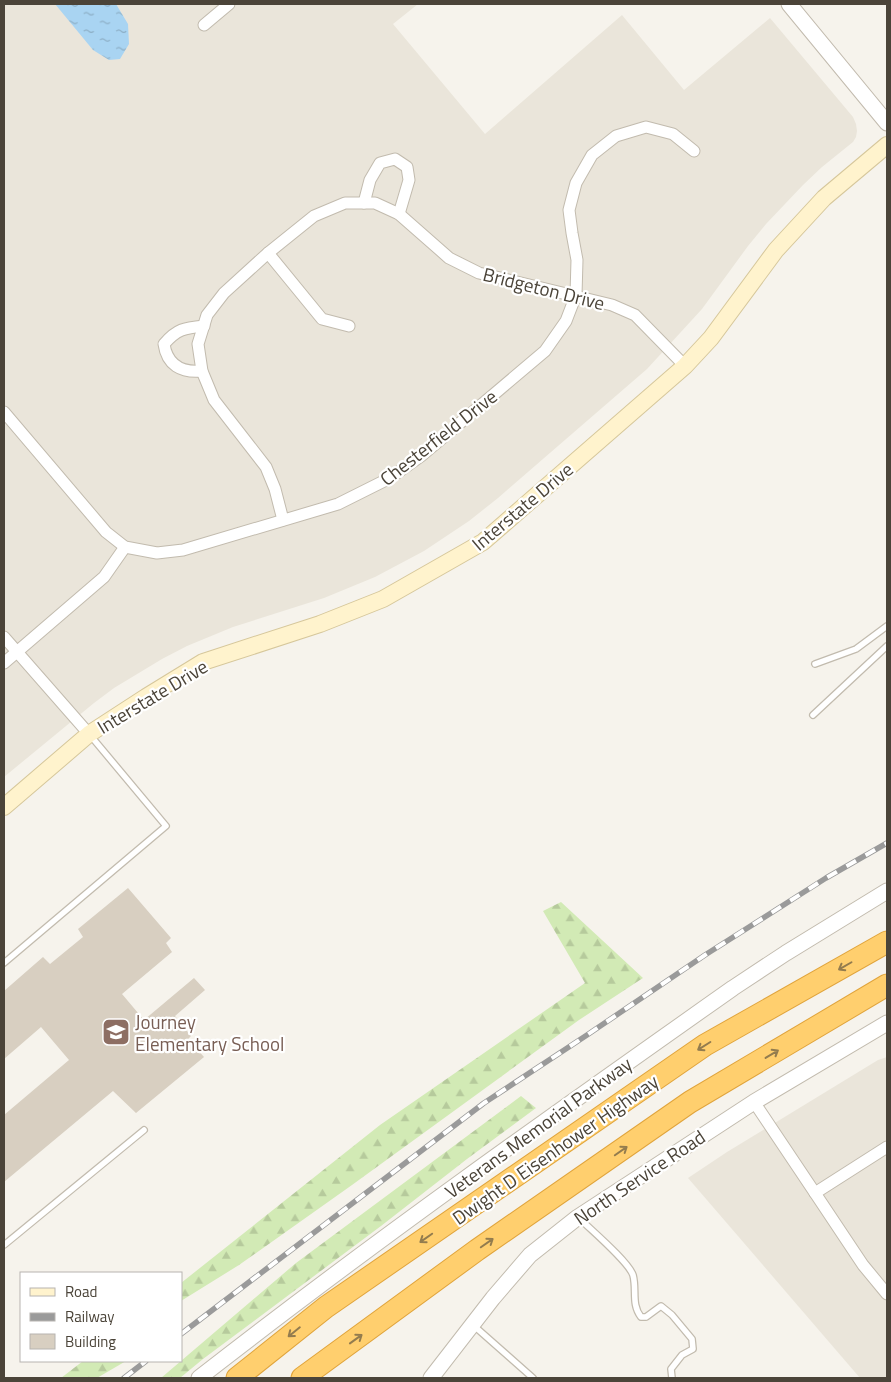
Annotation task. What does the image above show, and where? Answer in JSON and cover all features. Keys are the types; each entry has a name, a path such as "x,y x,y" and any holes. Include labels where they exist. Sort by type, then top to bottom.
{"highway":[{"name":"Dwight D Eisenhower Highway","path":"237,1378 326,1307 704,1046 887,942"},
{"name":"Dwight D Eisenhower Highway","path":"302,1378 477,1250 690,1102 887,985"}],"main road":[{"name":"Interstate Drive","path":"4,807 89,734 203,662 320,624 383,599 483,542 685,366 711,338 776,250 824,198 887,145"}],"street":[{"path":"204,24 229,4"},
{"path":"790,4 887,122"},
{"name":"Chesterfield Drive","path":"4,412 106,532 125,547 156,553 183,550 338,504 390,478 420,456 545,351 566,321 576,295 577,260 569,210 576,183 592,155 616,136 646,127 673,134 694,151"},
{"path":"364,203 370,180 380,163 395,160 407,167 409,180 399,214"},
{"name":"Bridgeton Drive","path":"283,520 275,489 266,467 214,400 202,371 198,344 207,316 224,293 268,253 314,216 345,203 375,203 399,214 449,258 479,273 576,295 612,305 636,316 685,366"},
{"path":"268,253 322,319 349,326"},
{"path":"202,371 184,370 172,364 165,354 164,344 172,334 187,327 204,326"},
{"path":"4,663 104,577 125,547"},
{"path":"4,637 89,734"},
{"name":"Veterans Memorial Parkway","path":"199,1378 282,1313 400,1226 725,993 887,891"},
{"name":"North Service Road","path":"431,1378 530,1254 578,1217 754,1102 887,1023"},
{"path":"754,1102 864,1265 887,1294"},
{"path":"815,1192 887,1147"}],"lane":[{"path":"815,664 856,650 887,626"},
{"path":"813,715 887,646"},
{"path":"4,963 166,826 89,734"},
{"path":"4,1245 144,1130"},
{"path":"578,1217 624,1262 632,1275 635,1302 641,1317 646,1317 661,1306 672,1315 692,1340 693,1349 682,1355 671,1369 672,1378"},
{"path":"473,1325 533,1378"}],"shaded area":[{"path":"4,4 418,4 393,24 485,134 622,15 684,90 770,18 853,117 857,131 853,142 822,167 766,224 702,309 647,369 469,521 424,551 375,577 324,598 233,627 187,646 162,659 114,688 4,777"},
{"path":"887,1057 887,1378 860,1378 688,1178 727,1152 878,1060"}],"green space":[{"path":"561,902 643,978 579,1020 239,1265 182,1300 182,1282 380,1125 585,983 543,911"},
{"path":"521,1096 536,1108 180,1378 161,1378 296,1263"},
{"path":"82,1362 124,1362 97,1378 61,1378"}],"water":[{"path":"55,4 116,4 128,24 129,44 120,59 109,60 93,50"}],"building":[{"name":"Journey Elementary School","path":"128,888 171,938 166,943 172,952 122,994 144,1020 194,978 205,990 175,1016 191,1036 188,1039 204,1057 136,1113 113,1091 4,1182 4,1115 69,1060 41,1027 4,1059 4,991 43,957 50,964 83,937 78,929"}],"railway":[{"path":"182,1333 484,1103 705,955 826,878 887,843"},
{"path":"124,1378 145,1362"}],"place":[{"name":"Journey Elementary School","path":"116,1032"}]}
